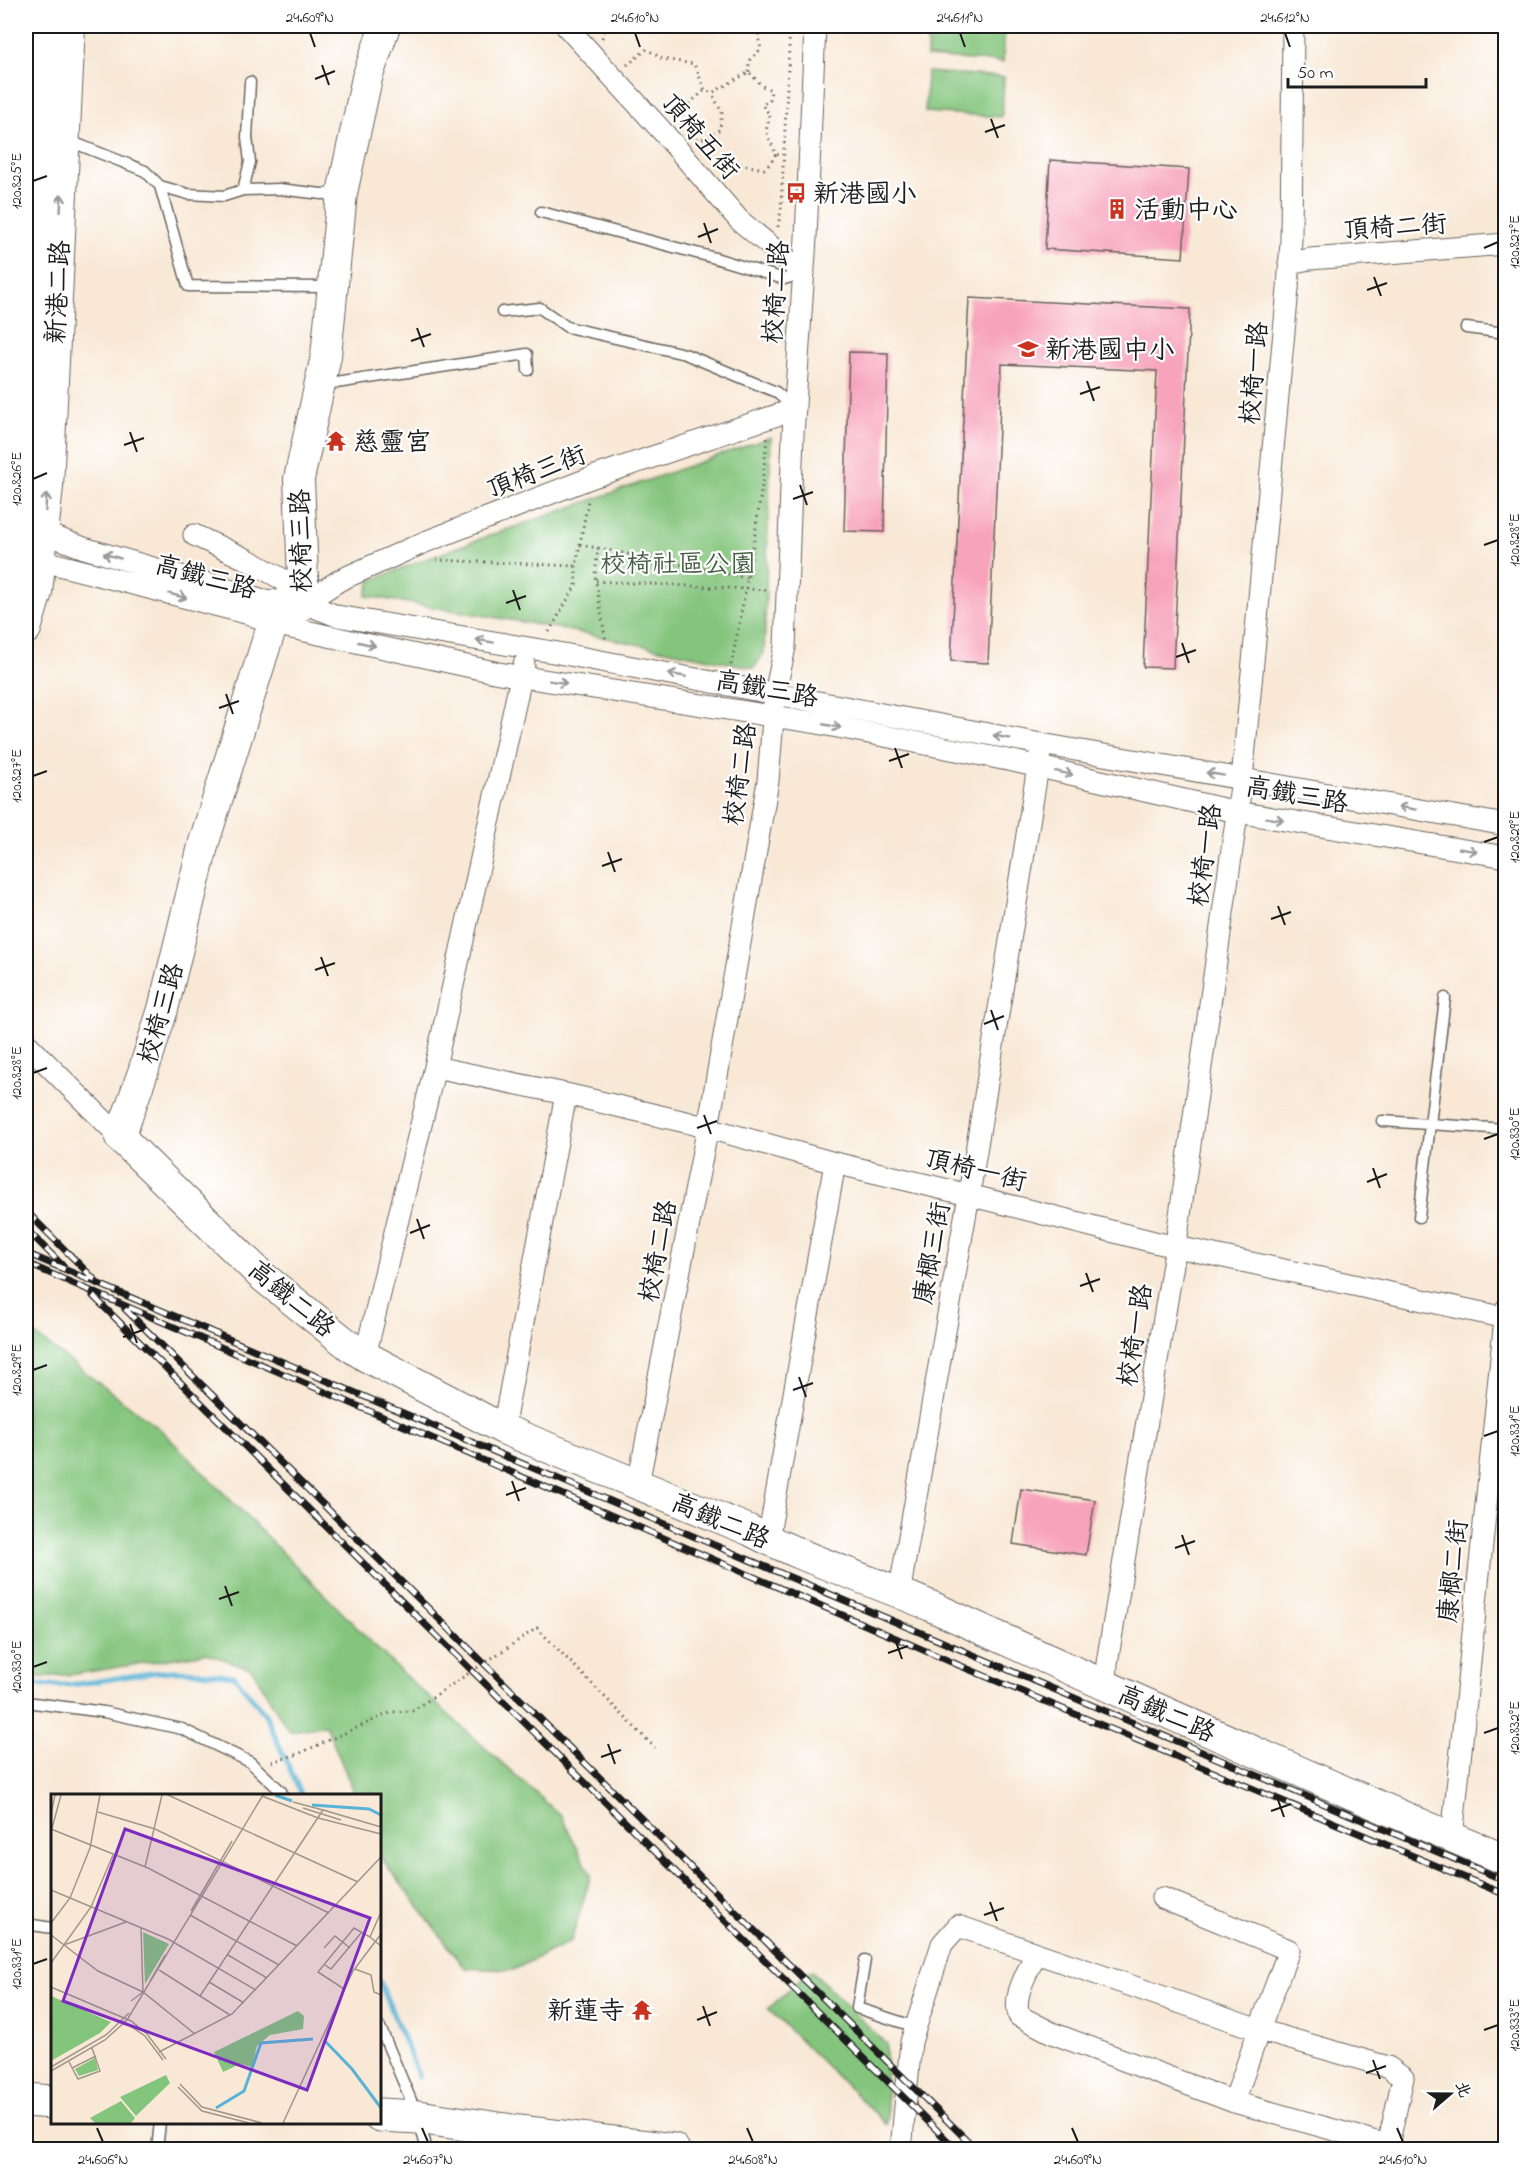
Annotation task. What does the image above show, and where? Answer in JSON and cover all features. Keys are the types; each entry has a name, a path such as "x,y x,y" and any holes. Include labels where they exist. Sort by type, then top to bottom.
{"main road":[{"path":"26,2100 51,2102"},
{"path":"381,2115 418,2117 662,2149"}],"street":[{"name":"新港二路","path":"26,482 45,26"},
{"name":"新港二路","path":"26,629 37,592 34,543 64,139 70,26"},
{"name":"校椅三路","path":"120,1137 163,1009 204,842 273,624 304,603 299,479 326,356 342,192 367,78 385,26"},
{"name":"頂椅五街","path":"566,26 739,220 804,274"},
{"name":"校椅二路","path":"638,1484 708,1129 768,781 776,694 785,647 814,26"},
{"name":"校椅一路","path":"1106,1686 1107,1663 1175,1246 1242,779 1289,263 1293,26"},
{"name":"頂椅二街","path":"1289,263 1310,259 1506,244"},
{"name":"頂椅三街","path":"304,603 340,580 425,542 593,477 795,410"},
{"path":"194,535 282,579 304,603"},
{"name":"高鐵三路","path":"34,543 84,548 264,600 304,603 337,616 528,648 1041,744 1506,825"},
{"name":"高鐵三路","path":"34,543 273,624 521,676 774,715 1013,761 1237,812 1506,857"},
{"path":"365,1356 435,1067 528,648"},
{"name":"康榔三街","path":"899,1593 969,1194 1041,744"},
{"name":"高鐵二路","path":"26,1043 262,1276 365,1356 503,1429 899,1593 1254,1753 1506,1860"},
{"name":"頂椅一街","path":"435,1067 566,1094 835,1163 1175,1246 1505,1315"},
{"path":"503,1429 566,1094"},
{"path":"768,1540 835,1163"},
{"name":"康榔二街","path":"1452,1838 1505,1315"},
{"path":"1162,1898 1289,1950 1234,2102"},
{"path":"901,2150 911,2042 942,1944 958,1926 1259,2030 1388,2067 1403,2078 1388,2147 1234,2102 1052,2033 1019,2016 1016,2008 1018,1995 1036,1953"}],"lane":[{"path":"243,190 250,162 247,137 250,82"},
{"path":"64,139 145,171 160,186 188,194 224,196 243,190 279,189 322,194 342,192"},
{"path":"160,186 188,286 333,287"},
{"path":"541,212 715,258 784,279 804,274"},
{"path":"502,312 540,308 567,327 685,354 776,392 795,410"},
{"path":"1466,328 1506,333"},
{"path":"320,386 527,354 528,370"},
{"path":"1419,1217 1445,998"},
{"path":"1382,1121 1506,1130"},
{"path":"26,1702 104,1712 182,1729 250,1762 282,1794"},
{"path":"26,1924 51,1928"},
{"path":"865,1960 857,2008 916,2027"},
{"path":"381,2028 418,2117 427,2150"},
{"path":"157,2150 160,2124"}],"path":[{"path":"602,38 606,26"},
{"path":"760,26 758,36 761,49 749,61 749,72 762,86 771,90 770,99 762,105 770,115 766,131 776,154"},
{"path":"778,228 790,26"},
{"path":"627,65 647,49 662,59 694,64 705,90 712,93 722,113 720,129 712,136 696,139"},
{"path":"712,93 749,72"},
{"path":"691,134 690,104 705,90"},
{"path":"776,154 783,156"},
{"path":"725,171 734,163 764,169 776,154"},
{"path":"730,669 748,578 763,478 767,433"},
{"path":"546,636 576,585 576,566 589,492"},
{"path":"580,545 748,578"},
{"path":"598,549 596,580 607,647"},
{"path":"428,559 576,566"},
{"path":"596,580 773,590"},
{"path":"272,1762 298,1754 392,1712 412,1711 537,1628 655,1748"}],"green space":[{"path":"928,26 1005,26 1003,62 927,57"},
{"path":"927,72 1004,77 1002,117 925,112"},
{"name":"校椅社區公園","path":"771,437 764,653 754,668 552,627 366,596 371,580 466,544"},
{"path":"34,1334 160,1429 401,1672 561,1816 591,1875 571,1941 513,1970 465,1968 381,1858 381,1794 355,1794 326,1725 289,1732 252,1669 206,1653 76,1674 28,1678 26,1659 26,1343"},
{"path":"811,1970 886,2044 887,2125 768,2009"}],"building":[{"name":"活動中心","path":"1050,160 1189,169 1183,258 1045,249"},
{"path":"969,298 1190,309 1173,668 1143,667 1157,371 1002,364 988,663 951,661"},
{"path":"849,352 888,353 884,532 844,531"},
{"path":"1021,1489 1095,1500 1086,1555 1013,1544"}],"waterway":[{"path":"26,1684 63,1685 174,1671 234,1676 265,1714 301,1794"},
{"path":"381,1984 419,2077"}],"railway":[{"path":"26,1211 95,1280"},
{"path":"26,1229 63,1266"},
{"path":"26,1253 1506,1881"},
{"path":"26,1263 949,1661 1506,1895"},
{"path":"93,1296 957,2150"},
{"path":"125,1309 977,2150"}],"place":[{"name":"新港國小","path":"796,193"},
{"name":"活動中心","path":"1117,209"},
{"name":"新港國中小","path":"1028,349"},
{"name":"慈靈宮","path":"336,441"},
{"name":"新蓮寺","path":"642,2010"}]}
